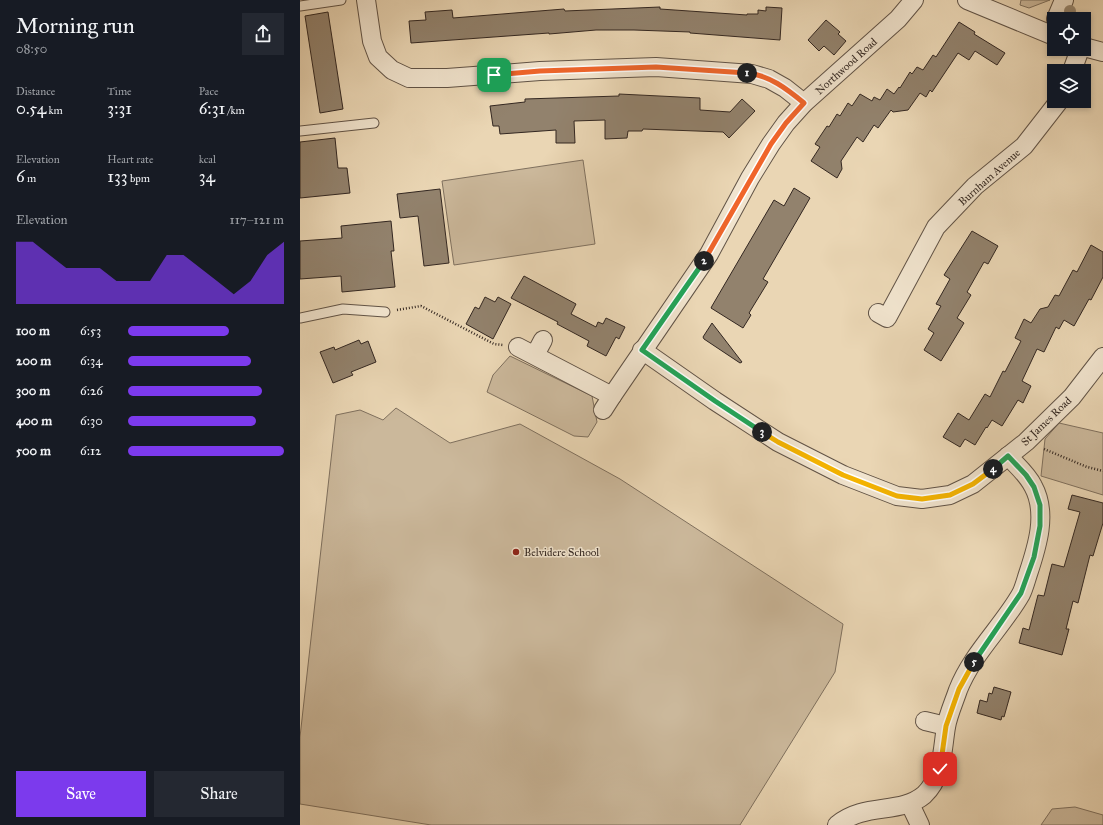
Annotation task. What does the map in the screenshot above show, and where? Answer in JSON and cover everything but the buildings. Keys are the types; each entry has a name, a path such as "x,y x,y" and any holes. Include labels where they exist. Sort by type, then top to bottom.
{"street":[{"path":"366,0 372,41 378,57 392,70 409,78 447,78 540,71 656,67 752,74 768,79 785,88 804,103"},
{"name":"Northwood Road","path":"518,346 539,347 607,403 708,254 771,144 786,123 804,103 898,18 914,0"},
{"path":"968,0 1047,27"},
{"path":"1060,12 1064,0"},
{"path":"1091,49 1103,52"},
{"name":"Burnham Avenue","path":"887,319 936,227 975,186 1024,146 1054,108"},
{"name":"St James Road","path":"642,350 715,401 778,442 843,475 897,496 922,499 950,495 973,484 1026,442 1072,397 1103,357"},
{"path":"837,825 848,817 867,810 910,804 924,794 934,782 940,769 946,726 959,689 971,666 1021,593 1034,557 1040,526 1040,505 1034,487 1026,475 1008,456"},
{"path":"925,720 946,726"},
{"path":"910,804 920,825"}],"lane":[{"path":"300,6 341,0"},
{"path":"300,131 374,123"},
{"path":"300,318 343,309 385,312"}],"path":[{"path":"385,312 421,306 494,344 518,346"},
{"path":"1026,442 1086,467 1103,471"}],"shaded area":[{"path":"1021,0 1050,0 1029,8 1020,5"},
{"path":"583,160 595,244 454,265 442,181"},
{"path":"510,356 592,396 597,422 588,437 574,436 487,392 493,375"},
{"name":"Belvidere School","path":"396,408 450,443 520,424 620,479 843,624 835,672 740,825 431,825 300,804 300,737 336,415 360,410 383,420"},
{"path":"1059,423 1103,433 1103,495 1041,476 1045,439"},
{"path":"1075,807 1103,815 1103,825 1041,825 1052,809"}],"place":[{"name":"Belvidere School","path":"516,552"}],"route":[{"path":"494,75 540,71 656,67 752,74 768,79 785,88 804,103 786,123 771,144 750,178 708,254 642,350 715,401 778,442 843,475 897,496 922,499 950,495 973,484 1008,456 1026,475 1034,487 1040,505 1040,526 1034,557 1021,593 971,666 959,689 946,726 940,769"}]}
